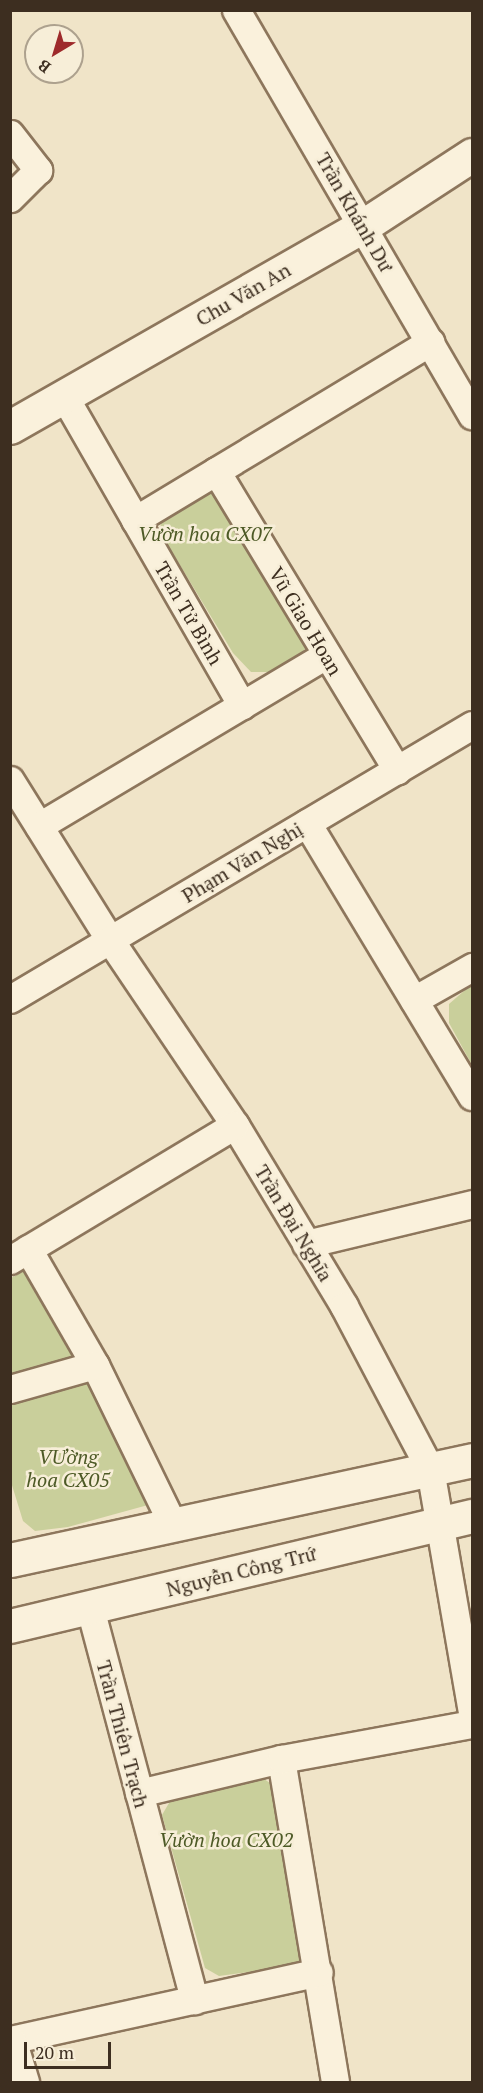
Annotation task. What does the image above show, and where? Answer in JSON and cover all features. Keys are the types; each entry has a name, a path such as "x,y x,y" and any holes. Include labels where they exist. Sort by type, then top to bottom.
{"street":[{"name":"Trần Khánh Dư","path":"244,13 472,415"},
{"path":"10,134 38,170 10,198"},
{"name":"Chu Văn An","path":"10,427 363,226 472,155"},
{"path":"135,520 430,342"},
{"name":"Trần Tử Bình","path":"64,396 242,705"},
{"name":"Vũ Giao Hoan","path":"216,471 396,770"},
{"path":"39,826 326,655"},
{"name":"Phạm Văn Nghị","path":"10,999 472,725"},
{"name":"Trần Đại Nghĩa","path":"10,780 110,940 235,1125 344,1306 457,1519 472,1711"},
{"path":"307,823 472,1096"},
{"path":"414,1000 472,968"},
{"path":"173,1525 95,1365 20,1254 235,1125"},
{"path":"306,1244 472,1204"},
{"path":"10,1389 95,1365"},
{"path":"10,1560 472,1460"},
{"name":"Nguyễn Công Trứ","path":"10,1626 457,1519"},
{"name":"Trần Thiên Trạch","path":"90,1608 194,2000"},
{"path":"139,1793 281,1759 472,1724"},
{"path":"281,1759 319,1972 335,2082"},
{"path":"22,2082 10,2042 319,1972"}],"green space":[{"name":"Vườn hoa CX07","path":"210,485 311,640 298,659 274,672 251,672 233,653 160,532 161,522 169,509"},
{"path":"472,984 472,1065 449,1023 449,1004"},
{"name":"VƯờng hoa CX05","path":"30,1268 92,1385 148,1505 68,1527 35,1531 23,1521 11,1482 11,1278"},
{"name":"Vườn hoa CX02","path":"258,1775 273,1785 304,1958 292,1966 219,1976 205,1968 162,1815 176,1791"}]}
